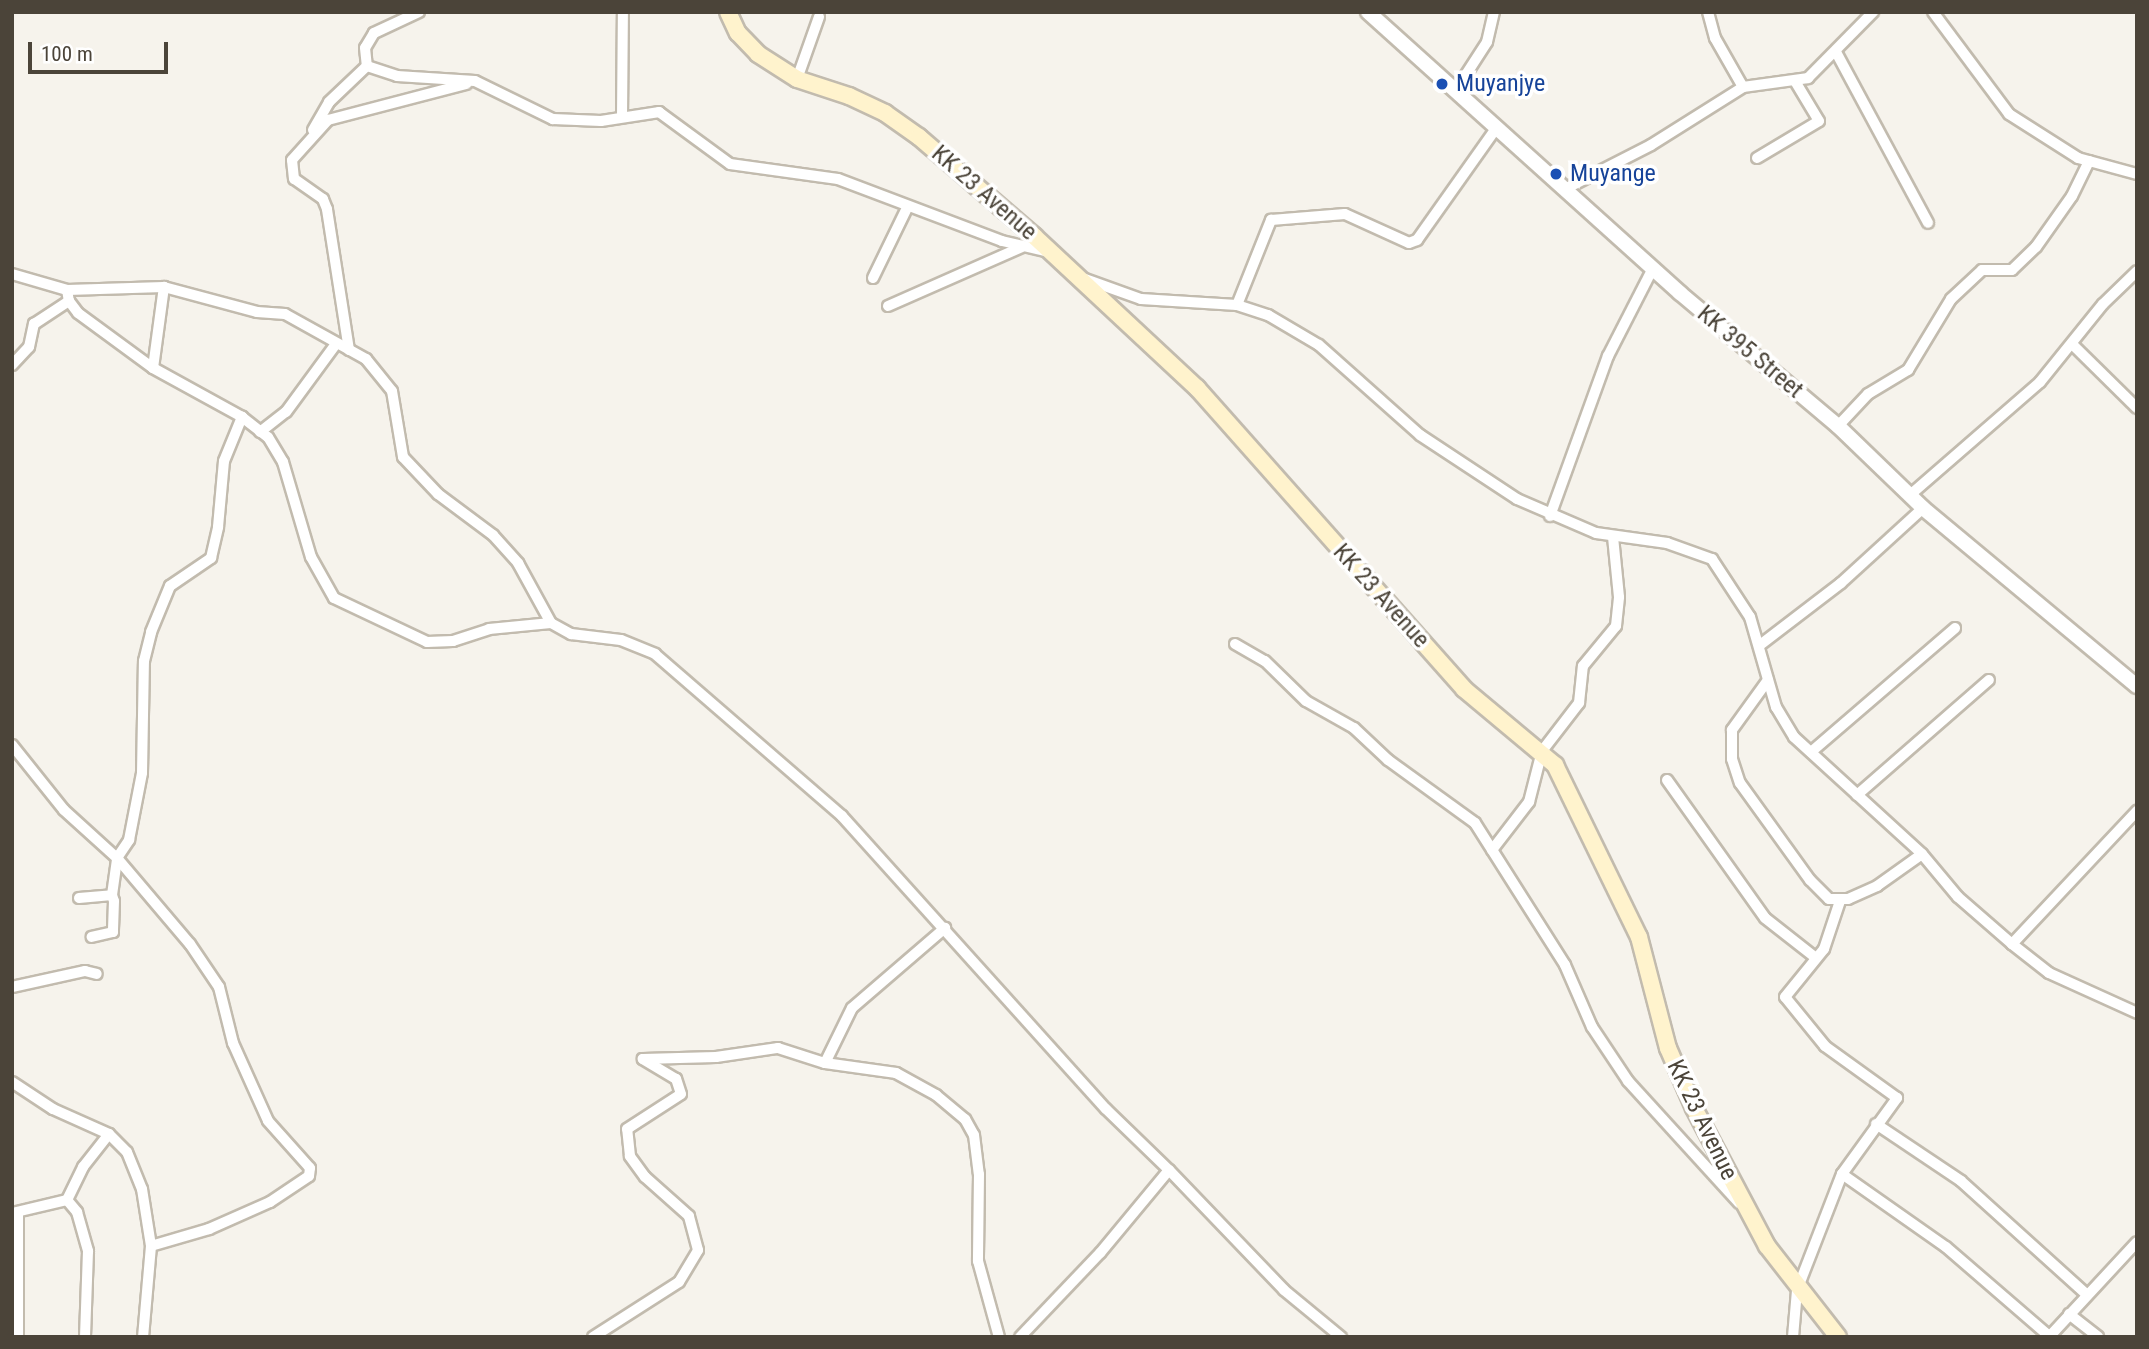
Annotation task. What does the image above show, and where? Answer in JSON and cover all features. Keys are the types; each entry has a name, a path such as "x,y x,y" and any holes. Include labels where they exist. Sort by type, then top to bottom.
{"main road":[{"name":"KK 23 Avenue","path":"728,12 738,33 758,54 797,79 849,96 885,113 919,137 1052,253 1246,440 1464,689 1542,751 1568,784 1623,901 1651,971 1676,1071 1746,1210 1797,1290 1838,1337"}],"street":[{"path":"367,66 365,48 374,33 419,12"},
{"path":"622,117 623,12"},
{"name":"KK 395 Street","path":"1368,12 1653,268 1838,426 1923,508 2137,686"},
{"path":"1456,90 1487,42 1494,12"},
{"path":"1708,12 1715,38 1742,87"},
{"path":"1567,188 1651,145 1742,87 1808,78 1873,12"},
{"path":"1933,12 2009,114 2036,136 2089,161 2137,174"},
{"path":"797,79 818,17"},
{"path":"1836,52 1928,223"},
{"path":"367,66 397,76 475,81 553,119 578,122 659,112 730,164 838,179 1023,246 1052,253"},
{"path":"311,136 329,102 367,66"},
{"path":"349,350 327,209 323,199 294,179 292,160 328,120 475,81"},
{"path":"1757,158 1819,121 1795,81"},
{"path":"1237,306 1271,220 1345,214 1409,243 1417,240 1497,127"},
{"path":"1838,426 1868,394 1908,370 1951,299 1982,270 2012,270 2036,247 2072,196 2089,161"},
{"path":"873,278 908,206"},
{"path":"888,306 1023,246"},
{"path":"1550,516 1608,356 1653,268"},
{"path":"1910,495 2040,382 2103,304 2137,271"},
{"path":"12,274 68,296 153,368 242,417 268,437 283,462 311,557 334,598 438,643 489,629 551,623"},
{"path":"1077,276 1141,299 1237,306 1298,330 1420,435 1550,516 1613,537 1667,543 1712,559 1728,577 1760,645 1768,680 1783,721 1811,752 1922,853 1958,897 2012,944 2049,973 2137,1013"},
{"path":"153,368 164,287"},
{"path":"12,365 29,347 34,324 68,296 164,287 257,312 285,314 336,345 366,359 392,391 403,457 438,494 493,535 510,553 551,623 571,634 621,640 655,654 842,816 1106,1109 1169,1170 1284,1290 1341,1337"},
{"path":"260,432 286,412 336,345"},
{"path":"2072,345 2137,408"},
{"path":"92,937 113,932 112,895 117,858 129,840 142,773 144,661 151,632 170,586 211,558 218,527 223,461 242,417"},
{"path":"1760,645 1840,583 1923,508"},
{"path":"1492,849 1529,802 1542,751 1581,699 1583,666 1616,626 1619,597 1613,537"},
{"path":"1811,752 1955,628"},
{"path":"1235,644 1265,661 1306,701 1354,728 1388,760 1475,823 1565,964 1591,1027 1628,1081 1746,1210"},
{"path":"1768,680 1732,730 1734,769 1810,880 1829,899 1840,901 1877,886 1922,853"},
{"path":"1857,795 1989,680"},
{"path":"12,745 64,810 117,858 190,944 219,987 233,1043 263,1110 311,1172 270,1202 209,1229 151,1246"},
{"path":"1667,780 1765,918 1816,958"},
{"path":"2012,944 2137,811"},
{"path":"79,898 112,895"},
{"path":"1793,1337 1797,1290 1842,1174 1897,1098 1825,1046 1784,997 1824,949 1840,901"},
{"path":"825,1063 852,1008 945,928"},
{"path":"12,987 85,971 97,974"},
{"path":"593,1337 678,1282 698,1250 689,1216 645,1177 630,1156 628,1129 681,1094 676,1079 643,1059 707,1057 778,1048 825,1063 896,1073 936,1095 965,1119 974,1135 979,1174 978,1261 999,1337"},
{"path":"12,1082 53,1109 109,1134 127,1152 142,1189 151,1246 143,1337"},
{"path":"1876,1124 1961,1181 2087,1294"},
{"path":"67,1200 83,1167 109,1134"},
{"path":"1020,1337 1100,1252 1169,1170"},
{"path":"1842,1174 1946,1247 2049,1337 2137,1242"},
{"path":"18,1337 15,1213 67,1200"},
{"path":"67,1200 77,1212 88,1251 85,1337"},
{"path":"2069,1314 2098,1337"}],"place":[{"name":"Muyanjye","path":"1442,84"},
{"name":"Muyange","path":"1556,174"}]}
